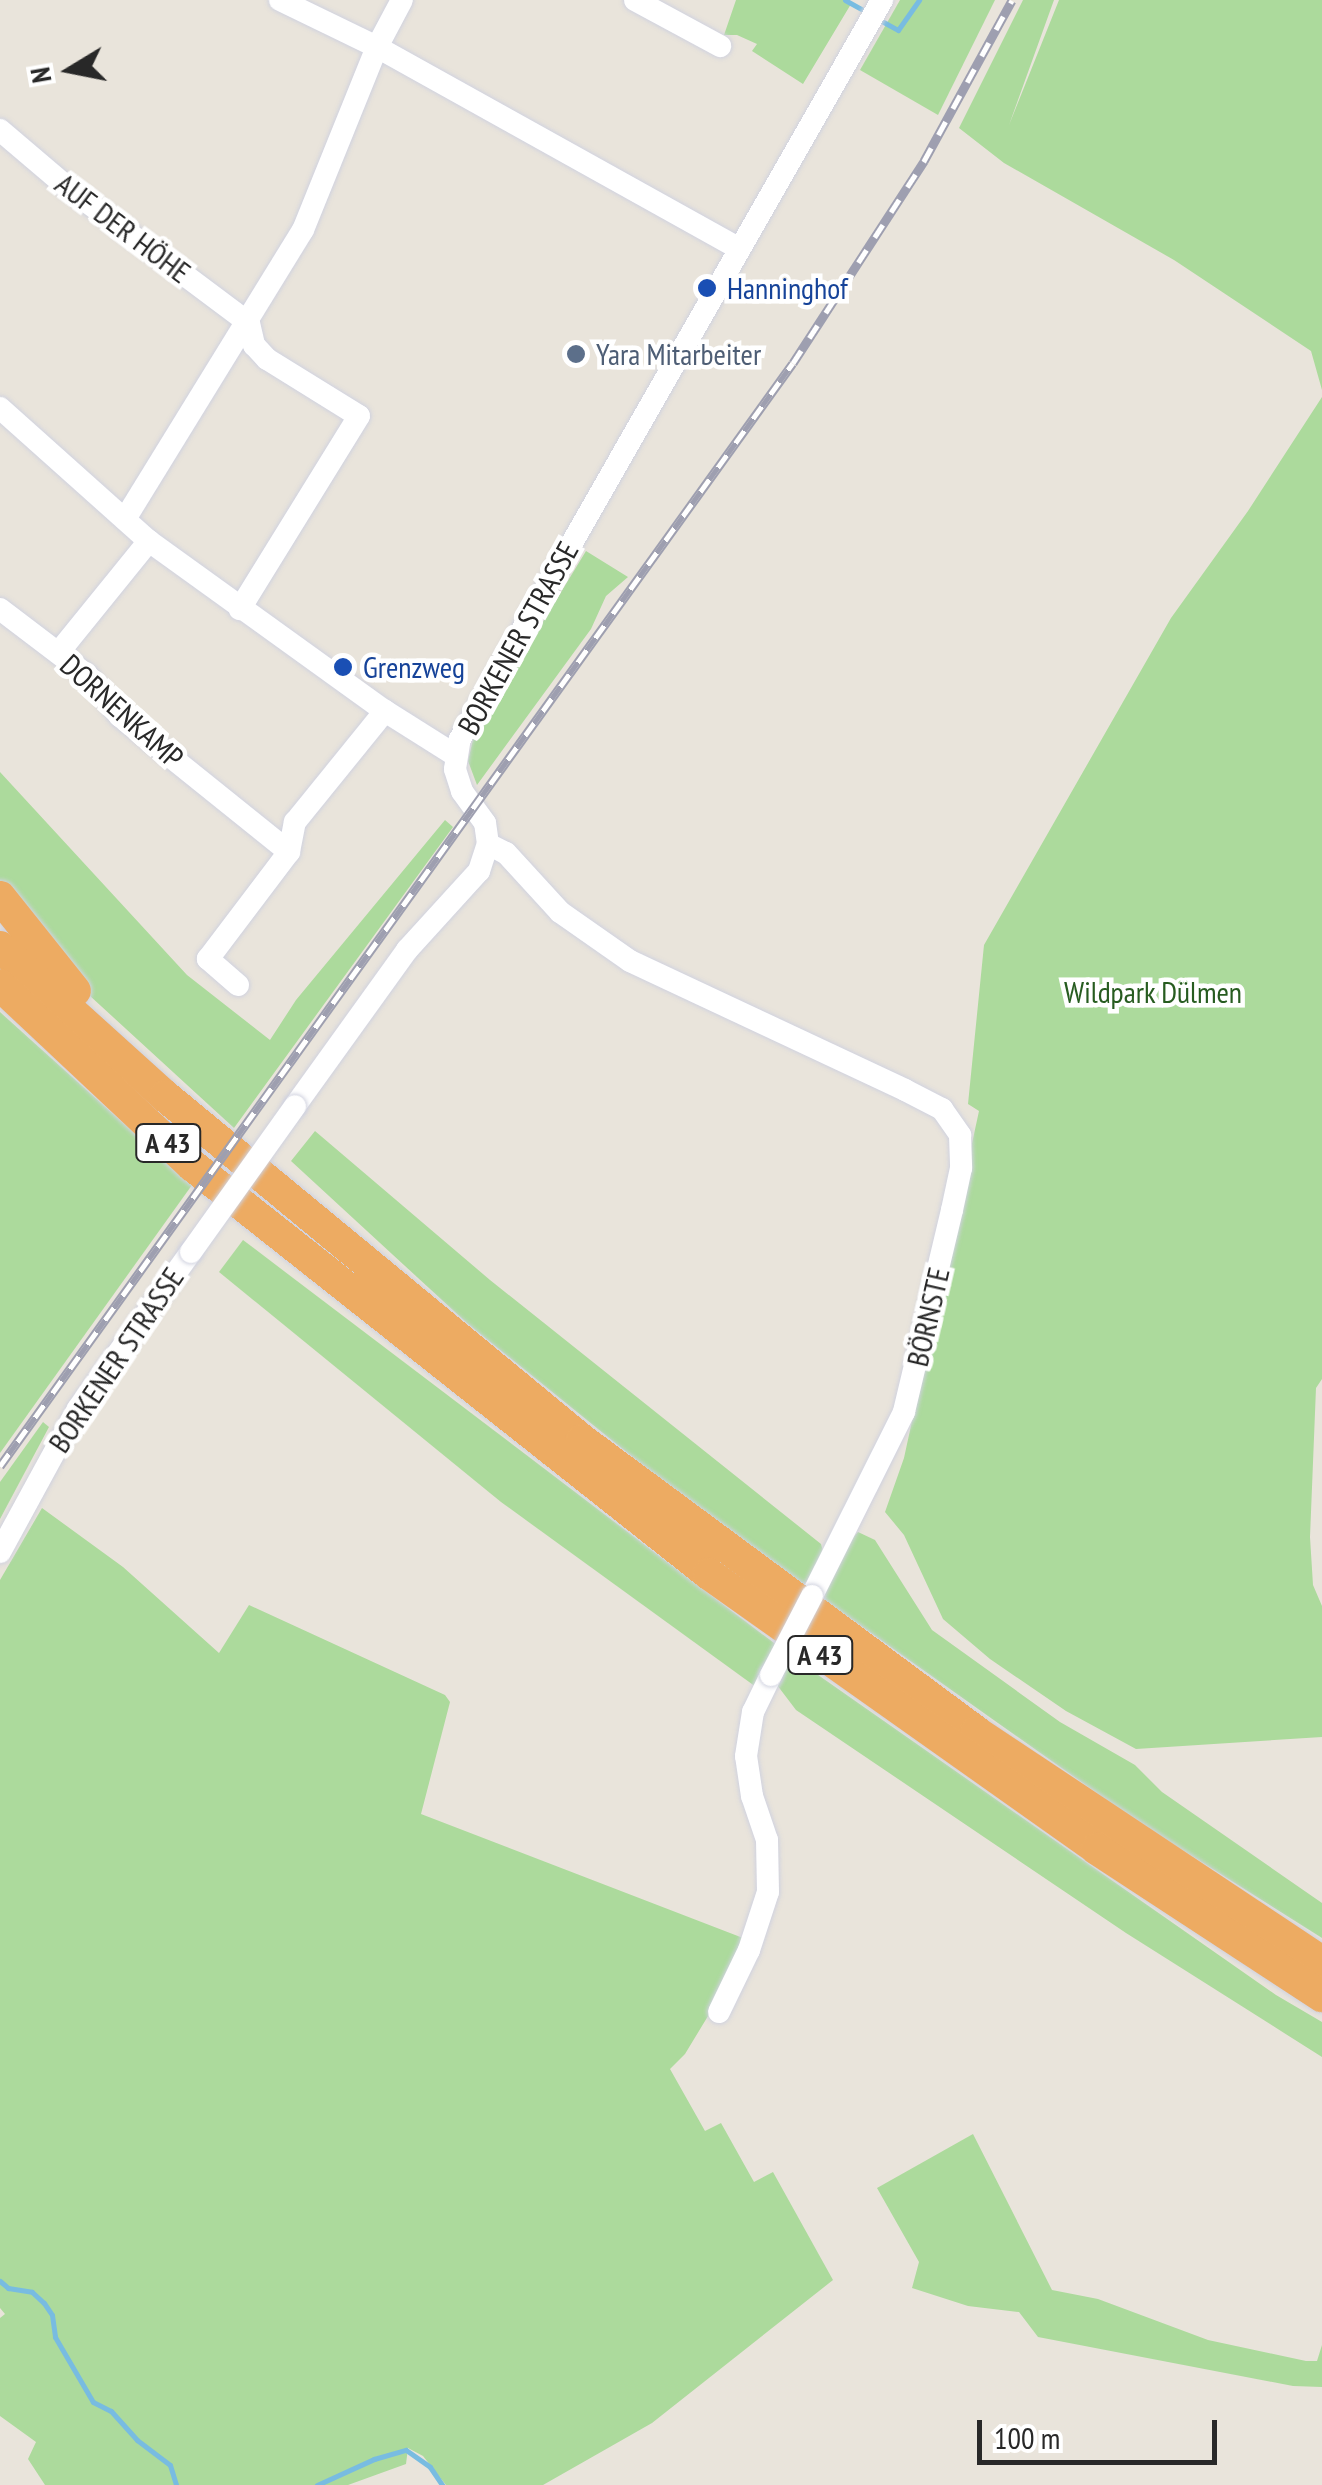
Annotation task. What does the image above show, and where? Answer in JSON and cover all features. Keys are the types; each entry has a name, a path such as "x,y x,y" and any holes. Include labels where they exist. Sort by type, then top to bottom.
{"highway":[{"path":"0,897 51,965 120,1032 166,1096"},
{"name":"A 43","path":"0,947 166,1096 561,1424 712,1540 976,1732 1322,1962"},
{"name":"A 43","path":"2,987 193,1166 709,1574 1097,1850 1322,1996"}],"street":[{"path":"280,0 377,47 740,249"},
{"path":"125,520 303,230 377,47 402,0"},
{"path":"635,0 720,46"},
{"name":"BORKENER STRASSE","path":"0,1552 78,1409 398,962 478,871 488,844 485,823 462,791 455,755 470,720 882,0"},
{"name":"AUF DER HÖHE","path":"0,130 67,187 249,323"},
{"path":"240,608 359,416 268,359 254,345 249,323"},
{"path":"0,408 149,541 385,711 455,755"},
{"path":"59,652 149,541"},
{"name":"DORNENKAMP","path":"0,609 88,675 120,716 290,852"},
{"path":"238,985 208,959 290,852 295,822 385,711"},
{"name":"BÖRNSTE","path":"488,844 506,853 560,912 630,961 942,1109 960,1135 961,1168 904,1412 753,1712 746,1756 752,1796 767,1840 768,1892 749,1950 719,2012"}],"green space":[{"path":"736,0 847,0 851,4 803,84 752,51 757,44 737,35 724,35"},
{"path":"900,0 995,0 938,115 860,70"},
{"path":"1023,0 1054,0 1009,125 1059,0 1322,0 1322,390 1311,351 1174,260 1004,163 959,128"},
{"name":"Wildpark Dülmen","path":"1322,397 1322,1379 1316,1388 1310,1537 1313,1585 1322,1606 1322,1737 1136,1749 1066,1711 990,1659 943,1619 904,1535 885,1512 904,1458 979,1111 968,1104 984,945 1171,618 1248,511"},
{"path":"586,551 628,577 606,596 591,629 477,785 468,761 474,735"},
{"path":"0,772 187,975 270,1040 296,1000 445,820 453,827 234,1128 77,984 0,887"},
{"path":"0,1012 192,1185 0,1453"},
{"path":"315,1131 490,1280 821,1544 824,1555 807,1589 661,1480 468,1324 291,1161"},
{"path":"243,1240 778,1646 756,1687 501,1502 219,1272"},
{"path":"43,1422 49,1427 0,1519 0,1482"},
{"path":"42,1508 123,1567 219,1653 249,1605 445,1695 450,1702 421,1814 743,1938 722,1993 685,2054 670,2069 705,2131 721,2123 754,2182 773,2172 833,2280 652,2423 543,2485 446,2485 423,2456 408,2448 406,2464 348,2485 45,2485 28,2459 36,2442 0,2416 0,2318 5,2314 0,2308 0,1580"},
{"path":"858,1532 875,1540 932,1630 1060,1722 1135,1765 1162,1792 1322,1903 1322,1938 1135,1820 820,1597 844,1547"},
{"path":"791,1656 1276,1995 1322,2022 1322,2057 1126,1933 796,1710 777,1685"},
{"path":"973,2134 1052,2290 1098,2299 1208,2340 1306,2361 1317,2361 1322,2345 1322,2387 1293,2386 1038,2337 1019,2312 968,2306 912,2288 919,2262 877,2188"}],"waterway":[{"path":"845,0 868,13"},
{"path":"878,19 898,30 919,0"},
{"path":"0,2281 8,2288 32,2292 44,2303 52,2315 55,2337 93,2402 111,2411 137,2440 170,2465 176,2485"},
{"path":"317,2485 374,2459 406,2450 430,2467 442,2485"}],"railway":[{"path":"0,1466 793,363 924,161 1012,0"}],"place":[{"name":"Hanninghof","path":"707,288"},
{"name":"Yara Mitarbeiter","path":"576,354"},
{"name":"Grenzweg","path":"343,667"}]}
